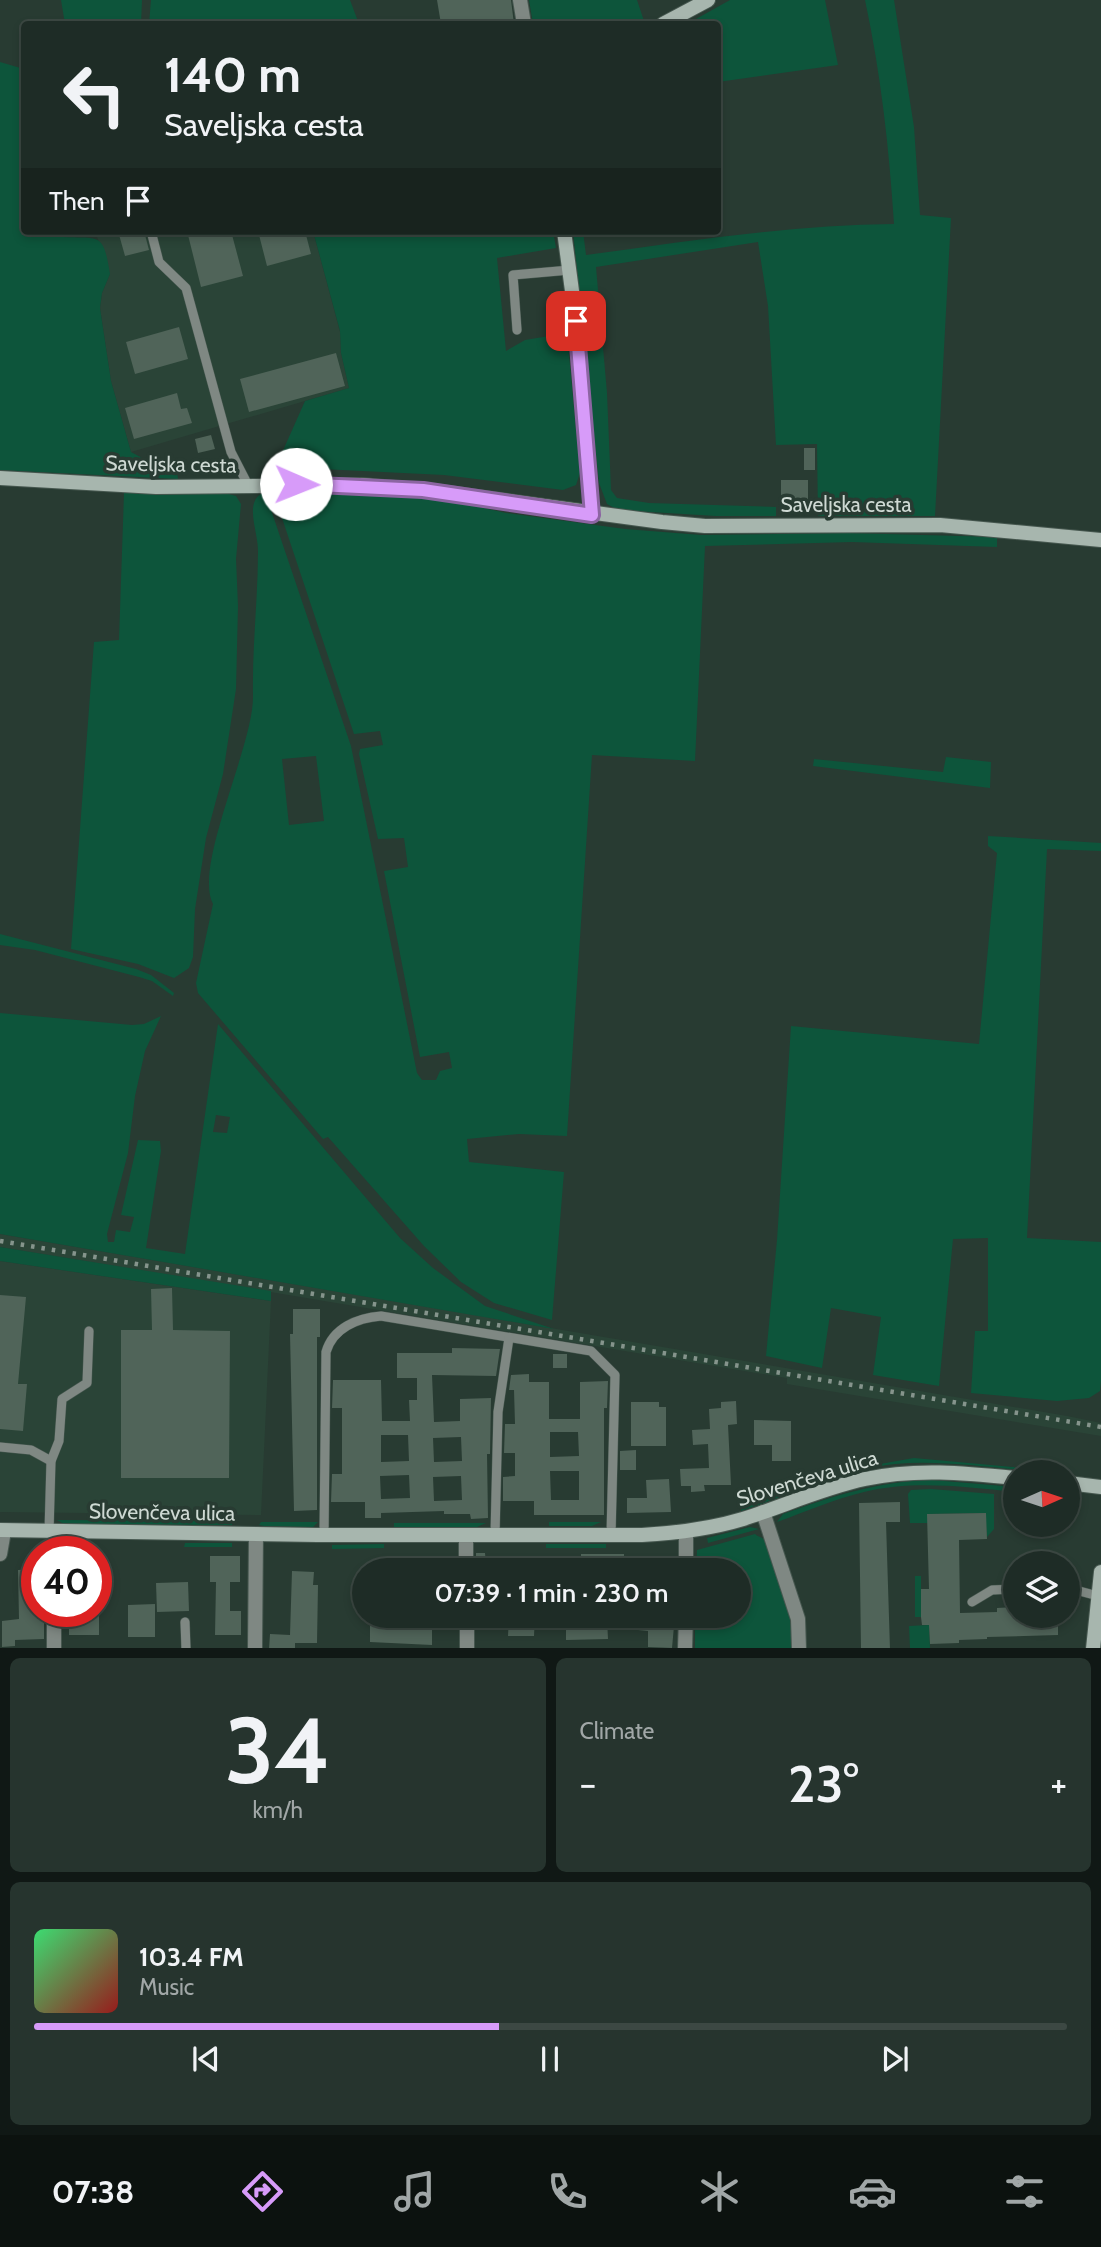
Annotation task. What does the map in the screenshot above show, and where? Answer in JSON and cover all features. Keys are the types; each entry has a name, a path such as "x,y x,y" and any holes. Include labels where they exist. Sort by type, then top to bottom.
{"street":[{"path":"520,0 524,21"},
{"path":"669,21 708,0"},
{"path":"565,235 592,515"},
{"name":"Saveljska cesta","path":"0,478 147,487 318,484 405,488 592,515 705,526 940,525 1101,540"},
{"name":"Slovenčeva ulica","path":"2,1530 324,1535 611,1535 685,1532 763,1512 835,1487 892,1474 938,1472 1003,1477"},
{"path":"1080,1484 1101,1487"},
{"path":"763,1512 798,1619 799,1648"},
{"path":"0,1554 2,1530"},
{"path":"52,1532 52,1536"},
{"path":"685,1532 686,1558"},
{"path":"255,1648 256,1534"},
{"path":"466,1558 467,1535"},
{"path":"1093,1648 1101,1572"},
{"path":"54,1627 54,1648"},
{"path":"467,1628 467,1648"},
{"path":"685,1628 685,1648"}],"lane":[{"path":"152,235 159,262 186,288 232,452 248,485"},
{"path":"517,330 513,275 570,270"},
{"path":"324,1535 326,1352 330,1339 355,1322 381,1316 591,1351 615,1375 611,1535"},
{"path":"52,1532 51,1461 59,1441 62,1399 87,1383 89,1331"},
{"path":"495,1535 498,1412 509,1338"},
{"path":"0,1447 31,1450 51,1461"},
{"path":"972,1602 992,1590 1003,1590"},
{"path":"1080,1591 1098,1596"},
{"path":"185,1622 186,1648"}],"shaded area":[{"path":"96,235 314,235 340,332 341,353 349,388 131,452 111,381 100,308 102,293 110,274"},
{"path":"0,1234 1067,1416 1101,1423 1101,1436 787,1384 787,1378 0,1247"},
{"path":"0,1261 271,1301 261,1515 0,1512"}],"green space":[{"path":"61,0 142,0 141,21 64,21"},
{"path":"151,0 350,0 358,21 149,21"},
{"path":"529,0 637,0 644,21 532,21"},
{"path":"730,0 825,0 838,65 721,82 721,21 692,21"},
{"path":"865,0 894,0 914,127 920,215 951,218 935,516 818,516 817,444 776,445 768,306 758,242 596,267 607,393 611,490 617,498 649,503 776,507 776,516 716,516 618,510 607,504 599,483 573,235 584,235 586,255 778,231 894,224 876,56"},
{"path":"0,62 21,68 21,235 92,238 102,244 110,274 102,293 100,308 111,381 131,452 144,459 171,460 176,465 178,479 0,470"},
{"path":"314,235 554,235 556,248 497,258 506,351 525,340 567,333 580,473 576,485 563,490 444,475 301,468 281,455 305,401 349,388 341,353 340,331"},
{"path":"273,491 360,491 434,497 506,513 625,529 701,535 848,533 997,537 997,547 852,542 705,546 695,761 592,755 567,1136 519,1134 467,1139 469,1162 564,1172 552,1320 494,1303 461,1282 424,1246 328,1137 323,1139 198,993 196,983 213,904 209,886 211,862 251,717 258,551 253,508 256,498 265,492 351,746 417,1073 422,1080 436,1080 440,1071 452,1068 449,1052 420,1057 384,871 408,867 404,838 378,839 359,754 360,749 383,745 380,731 354,734","holes":["316,756 324,821 289,825 282,759"]},
{"path":"124,493 225,493 236,496 241,504 236,559 236,689 223,774 206,838 195,909 193,957 189,968 174,978 138,964 71,949 94,642 119,640"},
{"path":"946,757 991,762 990,788 813,766 814,759 943,772"},
{"path":"988,836 1101,843 1101,851 1047,849 1027,1238 1101,1242 1101,1381 1100,1391 1089,1398 1057,1401 971,1393 975,1331 988,1331 988,1238 953,1239 939,1386 873,1375 881,1317 831,1308 822,1368 766,1356 777,1240 791,1026 979,1044 997,853 988,846"},
{"path":"0,934 136,969 151,975 174,993 173,996 152,981 139,977 35,950 0,945"},
{"path":"0,1013 132,1025 144,1024 161,1016 145,1051 135,1096 128,1153 107,1234 108,1242 114,1242 116,1230 130,1232 134,1217 121,1215 138,1140 160,1141 161,1151 146,1248 185,1254 218,1024 400,1238 433,1268 485,1306 554,1329 0,1234","holes":["216,1115 230,1117 227,1133 213,1132"]},
{"path":"0,1247 271,1291 271,1301 0,1261"},
{"path":"914,1458 1003,1466 916,1463 875,1467 836,1477 741,1511 742,1507 846,1470"},
{"path":"912,1481 1003,1486 1003,1491 939,1486 883,1488 842,1498 777,1522 783,1514 820,1501 856,1491"},
{"path":"911,1490 994,1494 994,1529 987,1537 985,1513 928,1514 928,1523 910,1523 908,1494"},
{"path":"57,1520 232,1521 232,1525 64,1524"},
{"path":"261,1522 318,1522 313,1527 264,1526 259,1525"},
{"path":"549,1522 601,1522 592,1526 549,1526"},
{"path":"394,1523 486,1523 477,1527 394,1527"},
{"path":"750,1527 759,1529 708,1543 707,1538"},
{"path":"755,1534 765,1540 772,1548 782,1575 793,1648 695,1648 695,1628 751,1628 751,1558 697,1558 697,1550"},
{"path":"185,1543 232,1543 232,1547 184,1547"},
{"path":"384,1544 384,1548 332,1549 332,1545"},
{"path":"546,1544 606,1544 606,1548 546,1548"},
{"path":"915,1576 921,1576 921,1617 915,1617"},
{"path":"929,1625 930,1648 910,1648 909,1626"}],"building":[{"path":"437,0 511,0 514,21 440,21"},
{"path":"119,235 145,235 149,250 125,256"},
{"path":"188,235 232,235 243,276 201,287"},
{"path":"259,235 306,235 311,254 267,266"},
{"path":"179,327 188,359 135,374 126,342"},
{"path":"336,353 345,386 249,412 240,379"},
{"path":"177,393 181,409 187,408 192,423 134,439 125,408"},
{"path":"211,435 215,449 198,453 195,439"},
{"path":"804,448 815,448 815,470 804,470"},
{"path":"781,480 808,480 808,504 781,504"},
{"path":"172,1288 173,1330 230,1331 229,1478 121,1478 121,1330 152,1330 151,1289"},
{"path":"0,1295 26,1297 18,1384 27,1384 23,1431 0,1429"},
{"path":"293,1309 320,1309 320,1337 317,1337 317,1510 294,1511 290,1334 293,1334"},
{"path":"452,1348 500,1349 496,1376 432,1375 434,1422 460,1421 460,1399 491,1398 490,1454 487,1454 488,1518 471,1519 470,1514 444,1514 444,1511 381,1513 381,1518 365,1518 365,1502 331,1502 332,1474 342,1474 342,1408 332,1408 333,1380 381,1380 382,1421 410,1421 409,1400 417,1400 417,1378 397,1378 397,1353 452,1353","holes":["381,1435 408,1435 409,1461 381,1462","461,1437 462,1461 434,1462 433,1438","409,1475 410,1498 381,1499 380,1476","461,1476 462,1500 434,1501 433,1477"]},
{"path":"553,1354 567,1354 567,1368 553,1368"},
{"path":"529,1374 529,1382 549,1382 549,1419 580,1419 580,1382 608,1381 607,1408 604,1408 604,1515 534,1515 534,1501 503,1501 503,1477 515,1476 515,1453 504,1453 505,1424 515,1424 514,1390 509,1390 511,1375","holes":["550,1432 578,1432 579,1456 550,1457","550,1471 579,1471 579,1500 551,1500"]},
{"path":"736,1401 737,1424 728,1425 731,1485 704,1485 705,1491 691,1492 691,1486 681,1486 680,1469 709,1468 708,1444 693,1445 692,1430 710,1429 709,1409 721,1408 721,1402"},
{"path":"631,1402 659,1402 659,1407 666,1407 666,1446 631,1446"},
{"path":"754,1420 791,1421 791,1461 772,1461 772,1445 754,1445"},
{"path":"636,1450 636,1470 620,1470 620,1451"},
{"path":"669,1479 671,1512 627,1513 627,1498 647,1498 646,1480"},
{"path":"900,1502 900,1522 886,1522 890,1648 861,1648 859,1503"},
{"path":"986,1513 987,1539 959,1540 960,1613 997,1612 997,1608 1003,1608 1003,1628 1058,1628 1058,1635 987,1637 959,1640 959,1643 930,1644 929,1625 922,1625 921,1617 921,1589 929,1589 927,1514"},
{"path":"476,1553 485,1553 485,1558 476,1558"},
{"path":"581,1554 624,1554 624,1558 581,1558"},
{"path":"210,1556 240,1556 240,1582 230,1582 230,1611 241,1611 241,1635 215,1635 216,1582 210,1582"},
{"path":"18,1570 21,1570 21,1627 44,1627 44,1639 15,1640 15,1646 2,1647 2,1621 19,1619"},
{"path":"292,1571 314,1572 313,1585 318,1585 317,1643 295,1643 295,1648 269,1648 270,1634 290,1635"},
{"path":"188,1582 189,1611 157,1612 156,1583"},
{"path":"155,1604 155,1637 128,1637 128,1605"},
{"path":"69,1627 99,1627 99,1635 69,1635"},
{"path":"370,1628 432,1628 432,1645 370,1642"},
{"path":"508,1628 534,1628 534,1636 508,1636"},
{"path":"566,1628 607,1628 608,1639 566,1640"},
{"path":"674,1628 672,1648 648,1647 648,1631 638,1630"}],"railway":[{"path":"0,1241 1101,1427"}],"route":[{"path":"296,484 423,490 592,515 576,321"}]}
